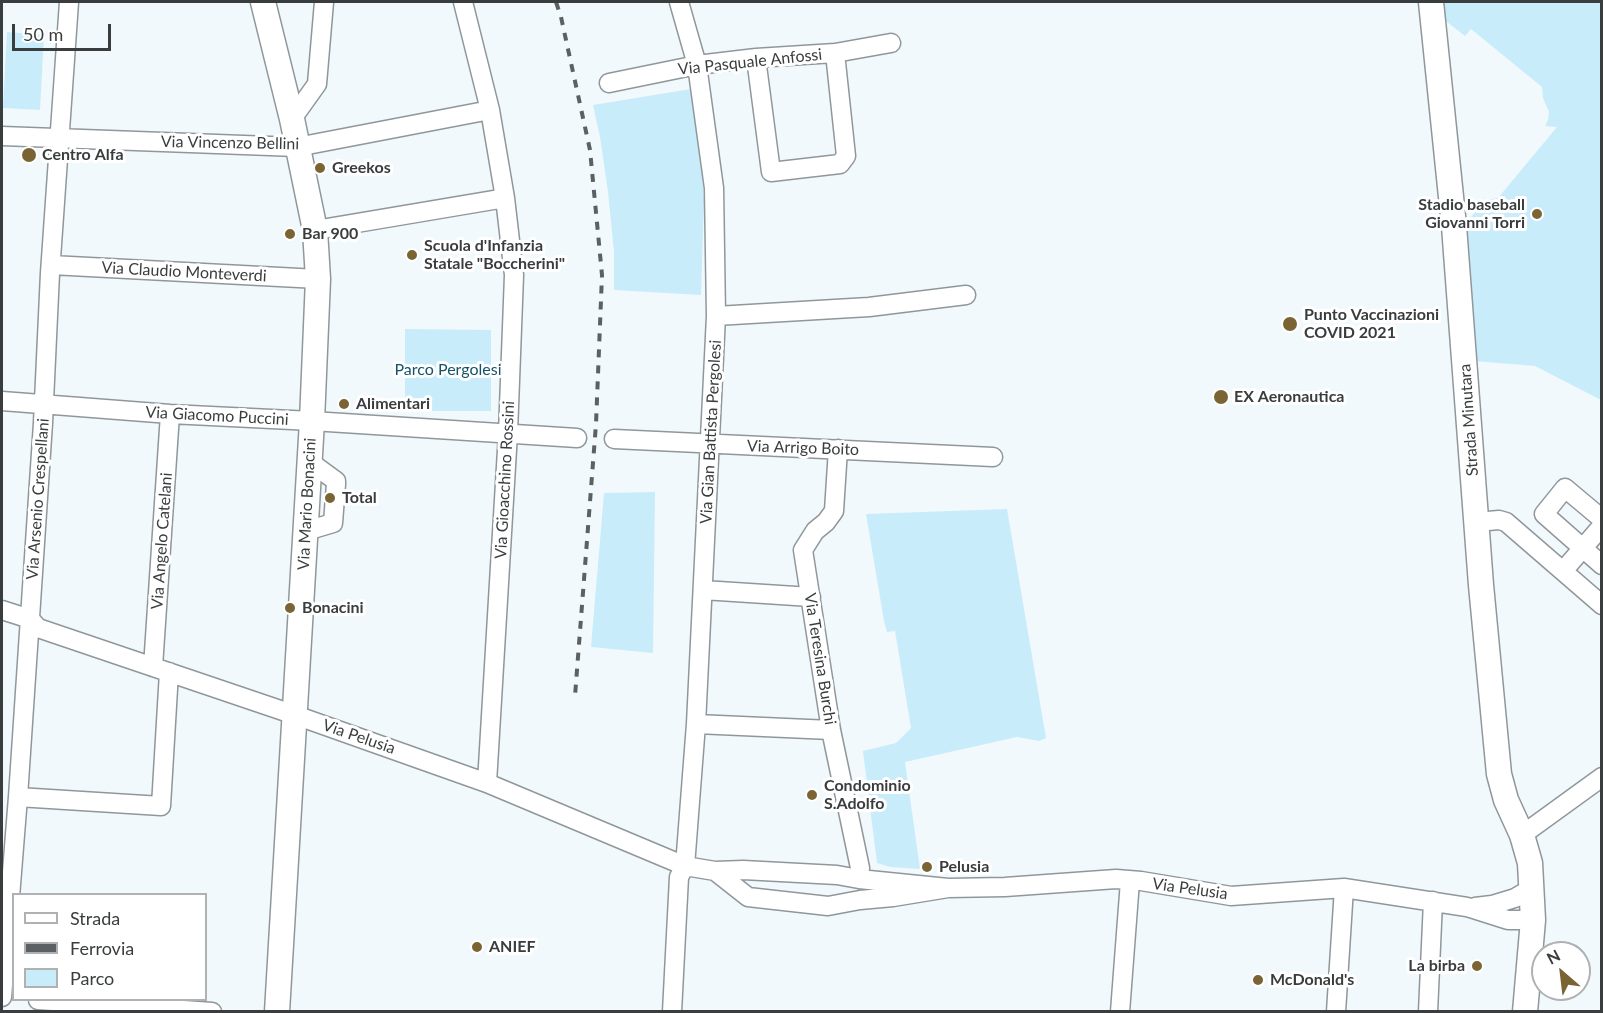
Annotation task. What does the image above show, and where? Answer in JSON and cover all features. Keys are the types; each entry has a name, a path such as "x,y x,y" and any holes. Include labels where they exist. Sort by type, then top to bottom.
{"main road":[{"name":"Via Mario Bonacini","path":"263,2 292,119 315,230 318,279 310,462 277,1011"},
{"name":"Strada Minutara","path":"1431,2 1454,226 1499,774 1506,800 1522,835 1530,863 1533,920 1525,1011"}],"street":[{"name":"Via Arsenio Crespellani","path":"2,997 30,619 69,2"},
{"path":"292,119 317,84 324,2"},
{"name":"Via Gioacchino Rossini","path":"463,2 490,110 505,198 514,275 508,433 488,783"},
{"name":"Via Gian Battista Pergolesi","path":"672,1011 679,877 685,866 696,724 717,316 714,188 697,66 679,2"},
{"name":"Via Pasquale Anfossi","path":"609,83 697,66 756,58 835,53 891,43"},
{"path":"756,58 771,172 840,164 846,156 835,53"},
{"name":"Via Vincenzo Bellini","path":"2,136 297,147 490,110"},
{"path":"315,230 505,198"},
{"name":"Via Claudio Monteverdi","path":"51,265 318,279"},
{"path":"717,316 869,307 966,295"},
{"name":"Via Giacomo Puccini","path":"2,401 170,414 577,438"},
{"name":"Via Angelo Catelani","path":"18,797 162,806 161,670 170,414"},
{"name":"Via Arrigo Boito","path":"614,440 993,457"},
{"name":"Via Teresina Burchi","path":"838,449 834,511 826,522 814,531 803,550 831,730 860,868 859,879"},
{"path":"1602,519 1565,488 1544,514 1602,564"},
{"path":"1477,522 1499,520 1506,522 1602,605"},
{"path":"1563,571 1602,526"},
{"path":"703,590 811,597"},
{"name":"Via Pelusia","path":"2,610 30,619 38,628 488,783 685,866 715,871 743,870 837,875 948,888 1005,887 1089,880 1130,880 1231,896 1344,888 1467,907 1508,920 1533,920"},
{"path":"696,724 831,730"},
{"path":"1522,835 1602,777"},
{"name":"Via Pelusia","path":"715,871 748,897 828,906 948,888"},
{"path":"859,879 852,883 849,890 853,897 860,900"},
{"path":"1120,1011 1130,880"},
{"path":"1336,1011 1344,888"},
{"name":"Via Pelusia","path":"1467,907 1492,905 1515,898 1532,888"},
{"path":"1428,1011 1433,901"},
{"path":"55,1001 113,1008 212,1011"}],"green space":[{"name":"Stadio baseball Giovanni Torri","path":"1436,2 1601,2 1601,400 1535,366 1474,361 1461,229 1485,200 1498,198 1557,127 1545,126 1549,112 1543,98 1542,87 1471,29 1465,36 1437,14"},
{"path":"7,32 44,35 40,110 3,108"},
{"path":"691,89 700,136 704,202 701,295 614,290 614,252 608,192 593,105"},
{"name":"Parco Pergolesi","path":"405,329 491,330 491,411 405,411"},
{"path":"655,492 653,653 591,647 604,493"},
{"path":"1007,509 1046,738 1039,741 1017,737 905,762 920,869 890,867 877,863 863,751 896,743 911,728 895,631 887,632 884,621 866,514"}],"railway":[{"path":"556,2 590,150 602,275 596,424 575,696"}],"place":[{"name":"Centro Alfa","path":"29,155"},
{"name":"Greekos","path":"320,168"},
{"name":"Stadio baseball Giovanni Torri","path":"1537,214"},
{"name":"Bar 900","path":"290,234"},
{"name":"Scuola d'Infanzia Statale \"Boccherini\"","path":"412,255"},
{"name":"Punto Vaccinazioni COVID 2021","path":"1290,324"},
{"name":"EX Aeronautica","path":"1221,397"},
{"name":"Alimentari","path":"344,404"},
{"name":"Total","path":"330,498"},
{"name":"Bonacini","path":"290,608"},
{"name":"Condominio S.Adolfo","path":"812,795"},
{"name":"Pelusia","path":"927,867"},
{"name":"ANIEF","path":"477,947"},
{"name":"La birba","path":"1477,966"},
{"name":"McDonald's","path":"1258,980"}]}
